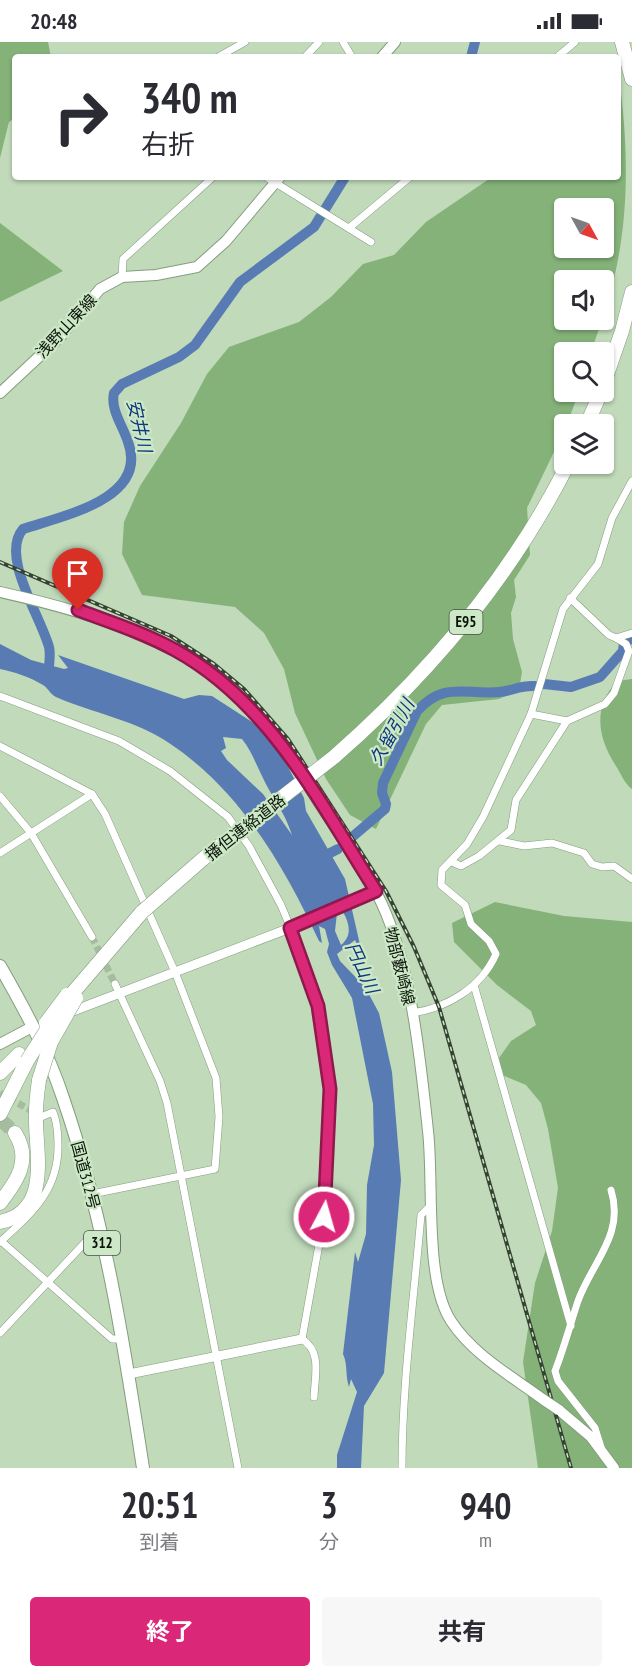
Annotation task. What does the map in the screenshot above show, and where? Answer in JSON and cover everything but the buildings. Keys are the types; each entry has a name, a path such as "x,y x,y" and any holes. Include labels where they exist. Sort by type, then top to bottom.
{"highway":[{"path":"622,42 632,79"},
{"path":"614,354 632,292"},
{"name":"播但連絡道路","path":"71,996 142,912 204,858 334,757 410,686 457,633 524,540 562,474"},
{"name":"国道312号","path":"0,966 32,1027 63,1096 92,1194 129,1374 143,1468"},
{"path":"0,1114 23,1058 71,996"},
{"path":"0,1222 23,1210 37,1187 39,1165 36,1111 39,1080 51,1042 71,996"},
{"path":"0,1073 23,1058"},
{"path":"0,1203 17,1181 22,1167 23,1152 15,1133"}],"main road":[{"path":"385,54 395,42"},
{"name":"浅野山東線","path":"0,393 60,337 100,289 122,277 156,275 197,267 226,241 273,180"},
{"name":"物部藪崎線","path":"0,592 78,610 152,639 201,666 227,686 257,713 280,742 376,891 397,946 412,1013 428,1133 433,1203 433,1256 438,1289 450,1320 471,1345 559,1410 601,1447 614,1468"},
{"path":"0,1044 32,1027"}],"street":[{"path":"224,54 245,42"},
{"path":"308,54 319,42"},
{"path":"560,54 575,42"},
{"path":"122,277 123,260 210,180"},
{"path":"275,180 370,242"},
{"path":"349,228 406,180"},
{"path":"412,1013 446,1004 474,985 496,954 489,941 471,924 465,905 441,885 442,870 468,844 483,817 531,714 556,629 570,598 598,564 612,518 632,481"},
{"path":"531,714 567,721 605,704 614,693 629,651 621,641 609,635 570,598"},
{"path":"621,641 632,633"},
{"path":"623,665 632,658"},
{"path":"0,696 110,737 139,751 170,771 228,818 265,873 293,927 318,1006 330,1089 326,1135 327,1200 302,1339"},
{"path":"452,862 461,866 511,830 516,800 555,744 567,721"},
{"path":"0,746 92,794 105,814 175,972 216,1078 219,1117 215,1169 92,1194"},
{"path":"0,853 92,794"},
{"path":"0,796 31,833 92,938"},
{"path":"500,840 524,846 552,843 560,845 584,853 592,864 602,867 614,866 632,879"},
{"path":"32,1027 117,989 175,972 293,927 376,891"},
{"path":"474,985 571,1326"},
{"path":"117,989 160,1081 167,1102 238,1468"},
{"path":"41,1117 53,1112 56,1118 58,1149 53,1180 40,1204 1,1242 112,1339 121,1339"},
{"path":"601,1447 595,1428 555,1376 579,1299 612,1236 615,1216 611,1190"},
{"path":"402,1468 402,1416 410,1353 421,1215 433,1203"},
{"path":"0,1333 93,1234 100,1232"},
{"path":"129,1374 302,1339 312,1346 316,1353 314,1396"}],"green space":[{"path":"0,42 48,42 50,54 12,54 12,120 9,122 0,158"},
{"path":"621,93 626,149 625,206 614,277 614,270 554,270 554,330 599,330 594,342 554,342 554,402 575,402 571,414 554,414 554,452 527,508 530,555 514,580 516,597 511,613 513,639 522,672 519,690 499,699 442,705 426,724 376,829 350,815 326,779 295,713 284,669 264,633 235,607 142,595 122,554 124,522 140,486 181,423 207,374 229,347 299,322 331,297 363,264 394,255 426,222 488,180 621,180"},
{"path":"0,223 63,271 0,302"},
{"path":"632,679 632,789 625,782 605,745 600,723 601,712 609,691 617,681"},
{"path":"495,902 564,916 632,922 632,1468 538,1468 523,1362 535,1283 552,1231 558,1188 541,1103 526,1085 502,1075 499,1058 511,1041 536,1025 531,1011 497,985 454,942 452,923"}],"water":[{"path":"0,644 31,660 64,669 68,668 58,655 184,699 199,695 212,696 266,731 283,757 304,798 306,811 345,879 363,958 355,940 337,954 340,961 365,987 379,1013 392,1072 401,1180 384,1373 364,1406 361,1468 337,1468 337,1455 357,1392 351,1379 349,1387 343,1354 355,1252 358,1262 366,1234 367,1185 374,1145 373,1104 352,998 332,965 327,952 329,944 325,929 319,926 322,943 291,885 258,832 217,783 194,762 169,743 142,728 70,703 56,697 45,686 33,680 0,669","holes":["223,737 242,739 245,743 292,835 263,794 227,760 221,751 226,748","343,912 349,930 347,938 341,945 335,931 337,913"]}],"waterway":[{"name":"安井川","path":"472,54 475,42"},
{"name":"安井川","path":"48,674 49,647 24,586 16,554 17,541 23,529 79,511 98,502 114,491 126,478 131,462 128,442 114,405 114,393 122,384 179,357 195,345 240,282 314,227 343,180"},
{"name":"久留引川","path":"544,684 571,687 600,677 623,651 624,642 632,639"},
{"name":"久留引川","path":"351,838 385,809 383,783 417,711 427,702 437,696 455,691 499,692 535,686"},
{"name":"久留引川","path":"318,859 338,849"}],"tunnel":[{"path":"92,937 115,984"},
{"path":"0,1093 37,1114"},
{"path":"0,1119 15,1133"}],"railway":[{"path":"0,562 171,636 214,664 244,689 288,739 386,891 414,947 439,1007 571,1468"}],"route":[{"path":"78,610 131,630 174,650 201,666 257,713 280,742 376,891 290,928 302,955 318,1006 330,1089 326,1135 327,1200 324,1217"}],"water label":[{"name":"円山川","path":"362,968"}]}
